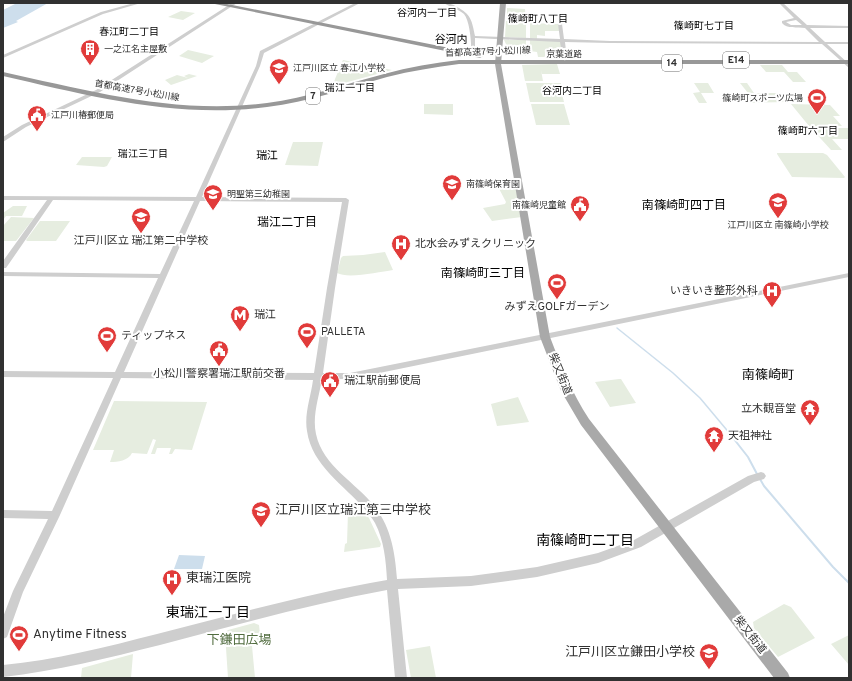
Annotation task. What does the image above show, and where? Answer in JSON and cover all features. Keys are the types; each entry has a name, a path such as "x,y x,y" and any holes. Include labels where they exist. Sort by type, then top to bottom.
{"highway":[{"name":"京葉道路","path":"213,3 232,5"},
{"name":"京葉道路","path":"220,3 519,62 847,62"},
{"name":"京葉道路","path":"499,58 847,62"},
{"name":"首都高速7号小松川線","path":"3,73 146,105 179,109 212,110 240,109 280,103 407,70 449,63 484,61 623,61"},
{"name":"E14","path":"623,61 847,62"}],"main road":[{"name":"柴又街道","path":"503,3 499,58 545,337 559,376 571,402 585,422 783,678"}],"street":[{"path":"3,57 102,13 139,3"},
{"path":"3,633 18,591 55,515 118,376 258,66 262,52 358,3"},
{"path":"446,3 468,16 472,37 473,54"},
{"path":"781,3 847,62"},
{"path":"3,140 24,126 98,91 232,5"},
{"path":"797,18 783,22 788,26 849,26"},
{"path":"560,24 565,59"},
{"path":"472,37 562,40 849,42"},
{"path":"3,198 346,200 311,420 311,434 316,449 326,466 363,500 379,521 388,548 400,678"},
{"path":"3,266 51,199"},
{"path":"3,274 162,276"},
{"path":"3,374 118,376 350,376 849,275"},
{"path":"3,671 81,659 189,633 342,593 392,584 471,580 537,572 616,552 637,544 759,477"},
{"path":"3,514 55,515"}],"green space":[{"path":"507,8 525,9 526,21 507,19"},
{"path":"181,11 195,13 183,20 168,17"},
{"path":"506,21 526,23 526,38 505,37"},
{"path":"530,23 558,24 560,31 545,31 545,36 537,35 537,39 530,38"},
{"path":"504,40 526,40 526,56 505,54 506,44"},
{"path":"530,40 561,41 562,53 545,52 545,57 538,57 537,52 530,51"},
{"path":"188,50 214,56 202,63 179,56"},
{"path":"343,60 392,70 333,86"},
{"path":"557,64 560,74 542,74 541,70 543,81 525,81 522,65"},
{"path":"760,65 782,65 788,72 797,72 806,82 793,82 784,72 766,72"},
{"path":"189,74 197,76 171,85 165,80 177,75 188,78 184,76"},
{"path":"526,83 561,83 561,91 564,102 530,102"},
{"path":"694,83 708,83 714,93 701,93 707,103 699,103 693,93 700,92"},
{"path":"740,83 747,83 754,93 779,93 787,102 746,103 743,98 754,97 751,93 748,93"},
{"path":"424,104 453,104 453,115 424,114"},
{"path":"531,104 564,104 570,125 536,125"},
{"path":"791,104 830,105 840,116 833,116 842,126 809,126"},
{"path":"849,128 849,139 832,139 842,150 831,150 812,129"},
{"path":"293,142 323,142 318,166 285,165"},
{"path":"777,153 823,153 827,155 845,177 792,177"},
{"path":"82,157 112,157 107,166 104,167 76,165"},
{"path":"514,180 522,217 492,221 483,208 505,204 506,202 495,181"},
{"path":"13,206 27,206 22,216 6,216 3,220 3,213"},
{"path":"11,217 34,218 16,241 3,241 3,226"},
{"path":"40,221 70,221 56,241 27,241 26,240"},
{"path":"385,252 393,270 356,275 342,275 337,273 341,258 343,256"},
{"path":"621,379 636,403 610,407 595,382"},
{"path":"518,397 529,422 497,426 491,404"},
{"path":"114,401 207,402 192,450 175,449 172,454 169,454 171,448 157,448 155,454 151,454 156,440 153,439 147,454 132,453 128,458 110,462 114,450 93,450"},
{"path":"357,505 369,518 381,544 380,547 344,552 345,544 347,543 348,512"},
{"path":"784,604 791,607 815,638 778,657 754,628 753,622"},
{"name":"下鎌田広場","path":"254,623 259,625 261,643 252,646 255,678 228,678 225,633 228,630"},
{"path":"849,635 849,665 831,644"},
{"path":"430,646 436,678 411,678 406,650"},
{"path":"133,654 131,678 81,678 82,668"}],"water":[{"path":"17,3 48,3 16,21 18,22 3,28 3,10"},
{"path":"179,555 205,556 202,569 174,569"}],"waterway":[{"path":"617,328 673,373 700,398 731,435"},
{"path":"730,434 748,457 757,474"},
{"path":"760,479 764,486 833,567 849,583"}],"place":[{"name":"一之江名主屋敷","path":"90,66"},
{"name":"江戸川区立 春江小学校","path":"279,85"},
{"name":"篠崎町スポーツ広場","path":"817,115"},
{"name":"江戸川椿郵便局","path":"37,132"},
{"name":"南篠崎保育園","path":"452,201"},
{"name":"明聖第三幼稚園","path":"213,211"},
{"name":"江戸川区立 南篠崎小学校","path":"778,219"},
{"name":"南篠崎児童館","path":"580,222"},
{"name":"江戸川区立 瑞江第二中学校","path":"141,234"},
{"name":"北水会みずえクリニック","path":"401,261"},
{"name":"みずえGOLFガーデン","path":"557,300"},
{"name":"いきいき整形外科","path":"772,308"},
{"name":"瑞江","path":"240,332"},
{"name":"PALLETA","path":"307,349"},
{"name":"ティップネス","path":"107,353"},
{"name":"小松川警察署瑞江駅前交番","path":"219,367"},
{"name":"瑞江駅前郵便局","path":"330,398"},
{"name":"立木観音堂","path":"810,426"},
{"name":"天祖神社","path":"714,453"},
{"name":"江戸川区立瑞江第三中学校","path":"261,528"},
{"name":"東瑞江医院","path":"172,596"},
{"name":"Anytime Fitness","path":"19,652"},
{"name":"江戸川区立鎌田小学校","path":"709,670"}],"district":[{"name":"谷河内一丁目","path":"427,13"},
{"name":"篠崎町八丁目","path":"538,19"},
{"name":"篠崎町七丁目","path":"704,26"},
{"name":"春江町二丁目","path":"129,32"},
{"name":"谷河内","path":"451,40"},
{"name":"瑞江一丁目","path":"350,88"},
{"name":"谷河内二丁目","path":"572,91"},
{"name":"篠崎町六丁目","path":"808,131"},
{"name":"瑞江三丁目","path":"143,154"},
{"name":"瑞江","path":"267,156"},
{"name":"南篠崎町四丁目","path":"684,206"},
{"name":"瑞江二丁目","path":"287,223"},
{"name":"南篠崎町三丁目","path":"483,274"},
{"name":"南篠崎町","path":"768,376"},
{"name":"南篠崎町二丁目","path":"585,541"},
{"name":"東瑞江一丁目","path":"208,613"}]}
